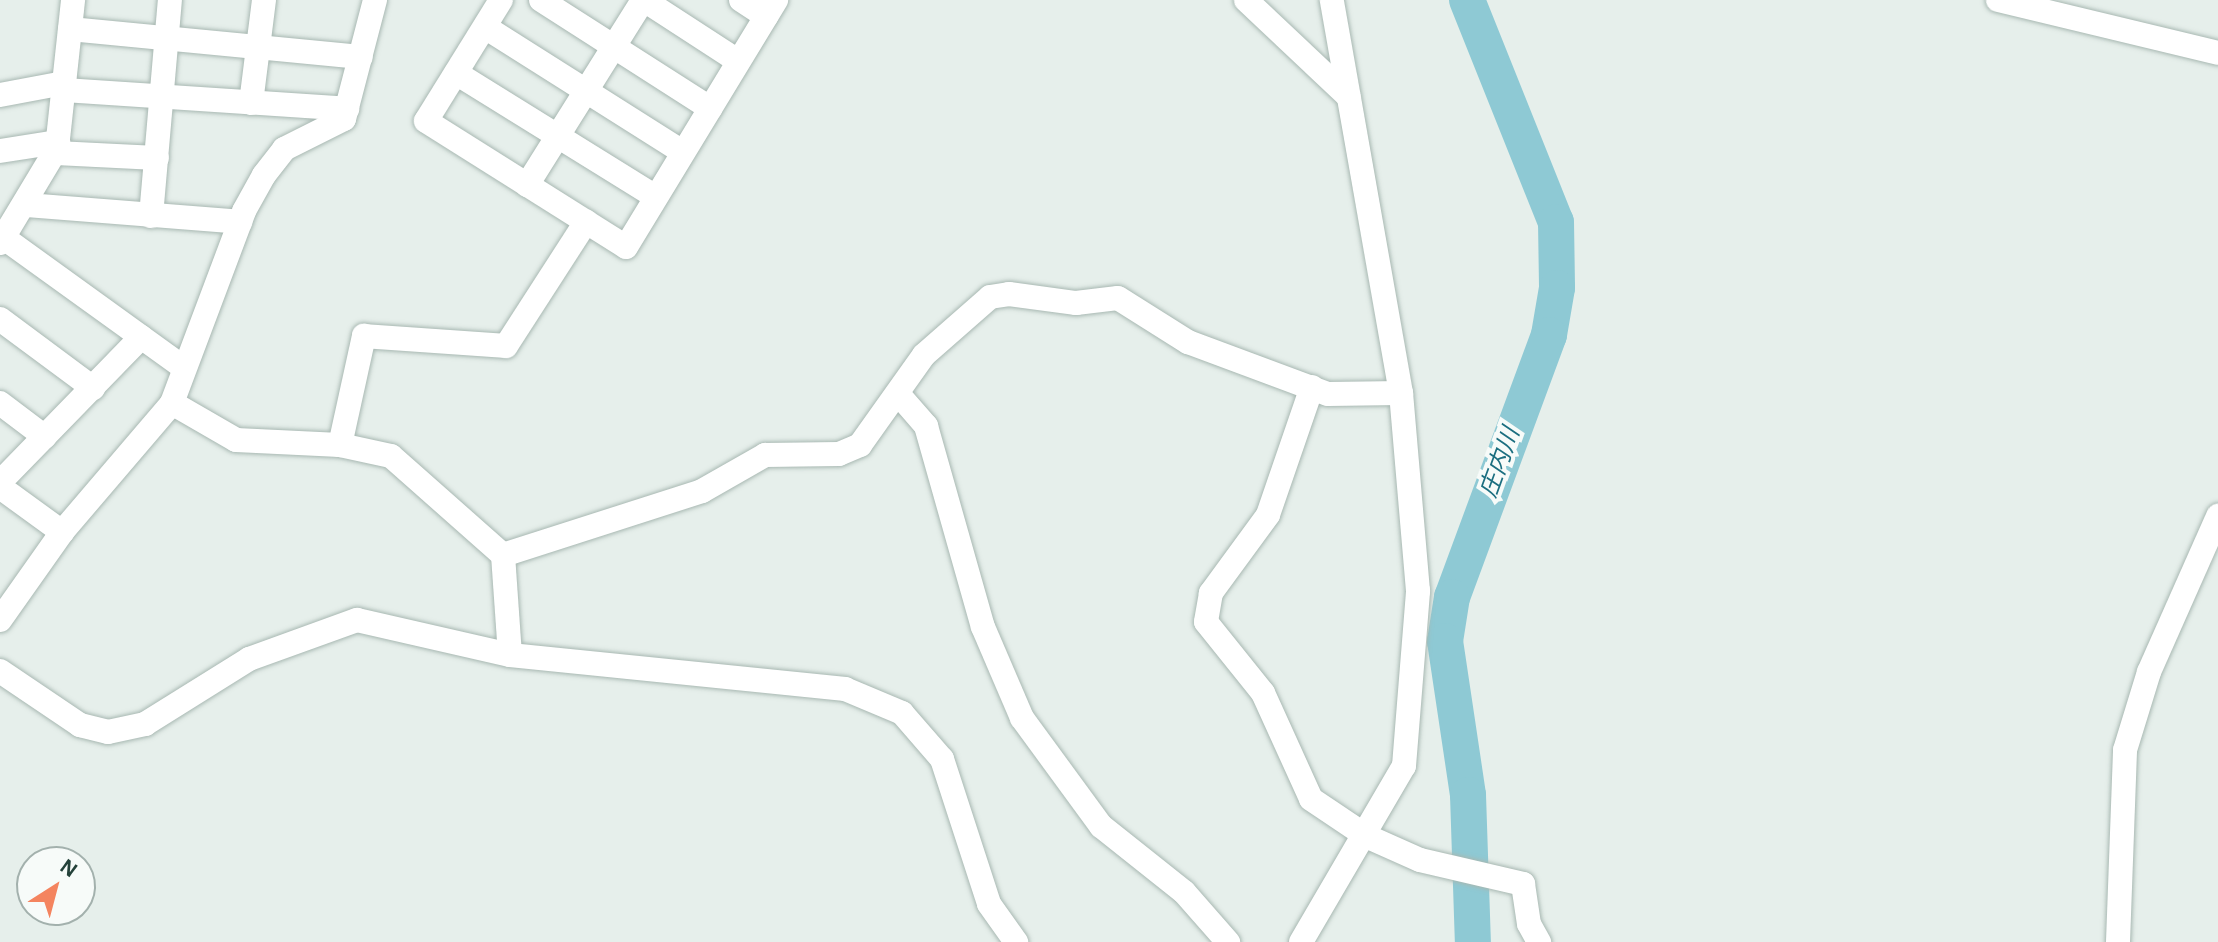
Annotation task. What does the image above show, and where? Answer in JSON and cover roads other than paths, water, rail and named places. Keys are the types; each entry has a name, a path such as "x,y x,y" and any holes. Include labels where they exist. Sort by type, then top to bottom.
{"street":[{"path":"10,223 57,147 73,0"},
{"path":"151,216 164,97 170,0"},
{"path":"251,103 264,0"},
{"path":"0,620 62,532 172,403 240,222 284,149 344,119 375,0"},
{"path":"501,0 426,121 626,247 771,8 741,0"},
{"path":"541,0 710,108"},
{"path":"527,185 644,0 738,61"},
{"path":"1246,0 1349,97"},
{"path":"1301,942 1366,836 1404,766 1413,699 1418,591 1401,393 1332,0"},
{"path":"1998,0 2218,53"},
{"path":"485,27 683,152"},
{"path":"70,29 361,57"},
{"path":"456,73 656,197"},
{"path":"0,95 64,87 347,109"},
{"path":"0,151 57,147 157,158"},
{"path":"10,223 151,216 240,222"},
{"path":"340,445 364,336 506,346 586,222"},
{"path":"10,223 141,337 184,368"},
{"path":"503,555 675,502 765,455 839,454 860,445 900,396 924,355 990,297 1009,294 1076,303 1118,298 1188,342 1328,394 1401,393"},
{"path":"0,319 93,388"},
{"path":"62,532 4,480 141,337"},
{"path":"1312,387 1268,515 1211,593 1206,622 1263,693 1311,799 1366,836 1420,860 1523,884 1529,924 1539,942"},
{"path":"900,396 926,426 983,627 1022,718 1101,826 1184,892 1228,942"},
{"path":"0,403 45,437"},
{"path":"172,403 236,440 340,445 391,456 503,555 510,655"},
{"path":"2118,942 2125,750 2149,672 2218,516"},
{"path":"0,671 80,725 108,732 145,724 249,659 357,620 510,655 845,689 902,713 942,759 989,904 1016,942"}],"waterway":[{"name":"庄内川","path":"1467,0 1556,222 1557,288 1549,335 1452,597 1445,641 1468,795 1473,942"}]}
